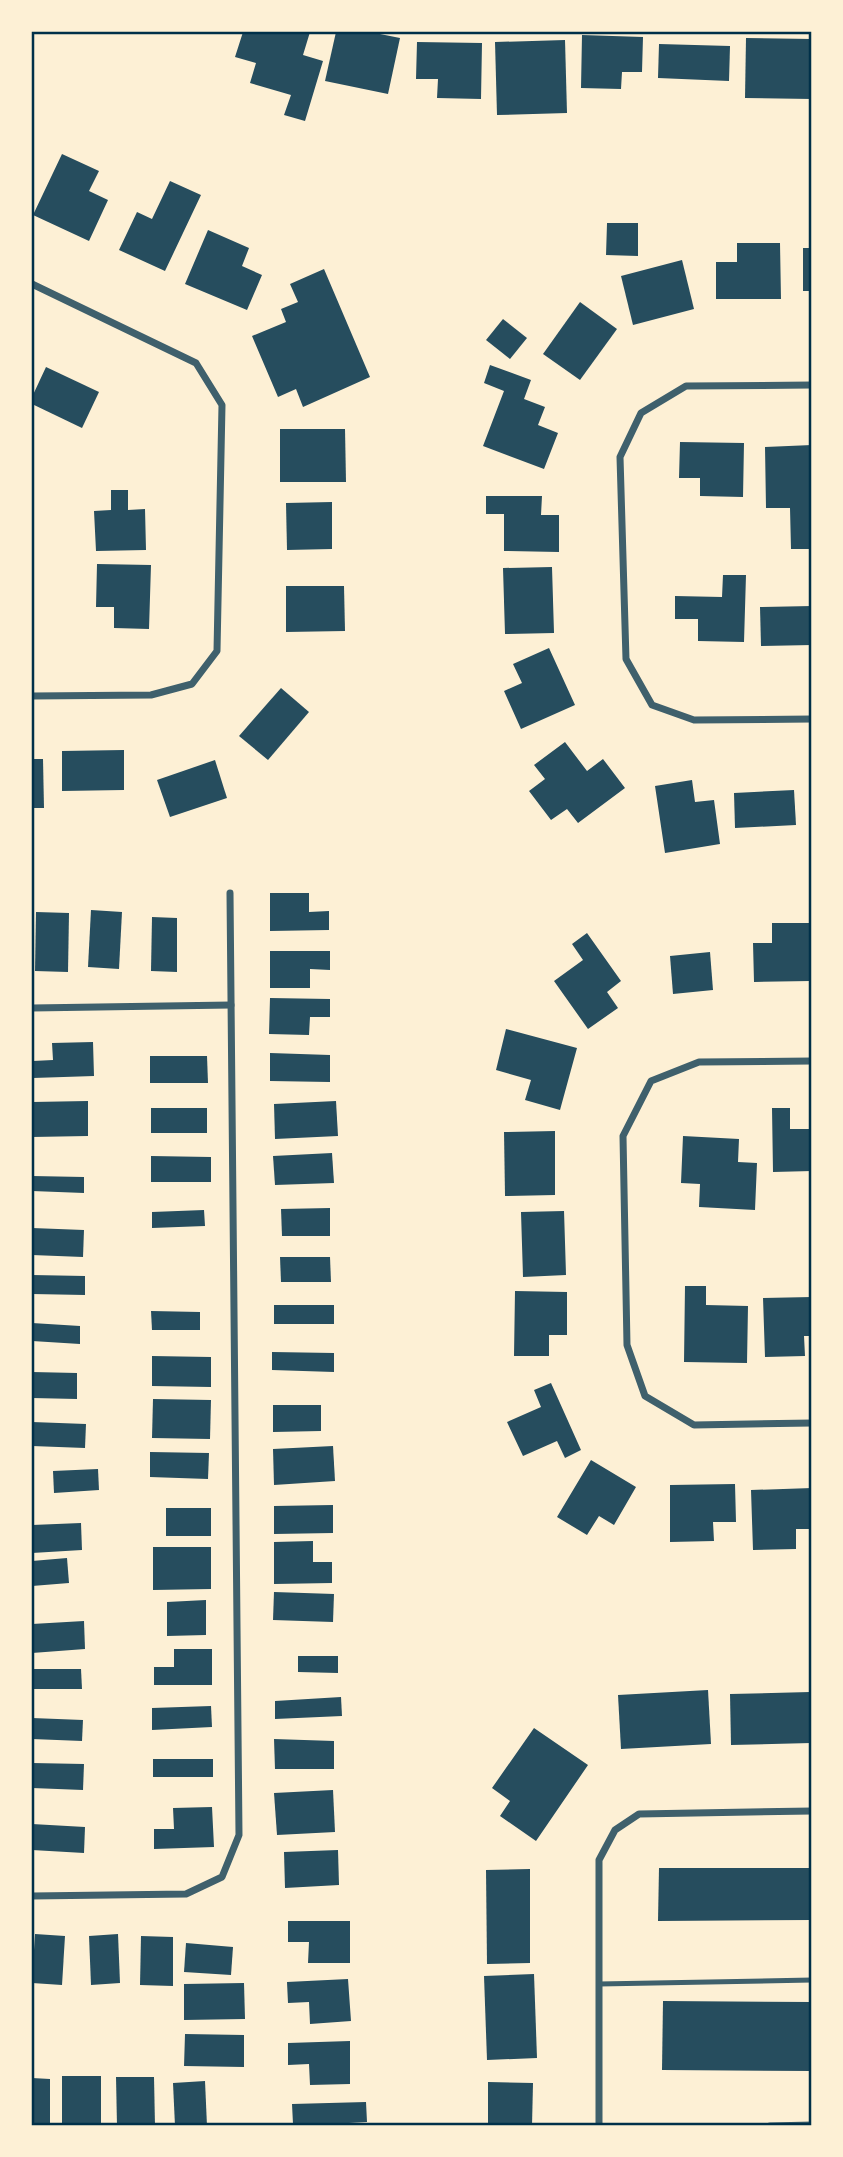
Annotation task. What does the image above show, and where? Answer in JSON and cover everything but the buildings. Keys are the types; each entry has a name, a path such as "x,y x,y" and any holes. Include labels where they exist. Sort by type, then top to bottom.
{"street":[{"path":"32,284 196,363 222,405 217,651 192,684 151,695 32,696"},
{"path":"811,385 686,386 641,413 620,457 626,659 652,705 694,720 811,719"},
{"path":"32,1896 186,1894 222,1877 239,1835 230,893"},
{"path":"32,1008 231,1005"},
{"path":"811,1061 699,1062 651,1081 623,1136 627,1345 645,1396 694,1425 811,1423"},
{"path":"599,2126 599,1860 615,1830 639,1814 811,1811"},
{"path":"770,2126 811,2125"}],"lane":[{"path":"599,1984 811,1980"}]}
